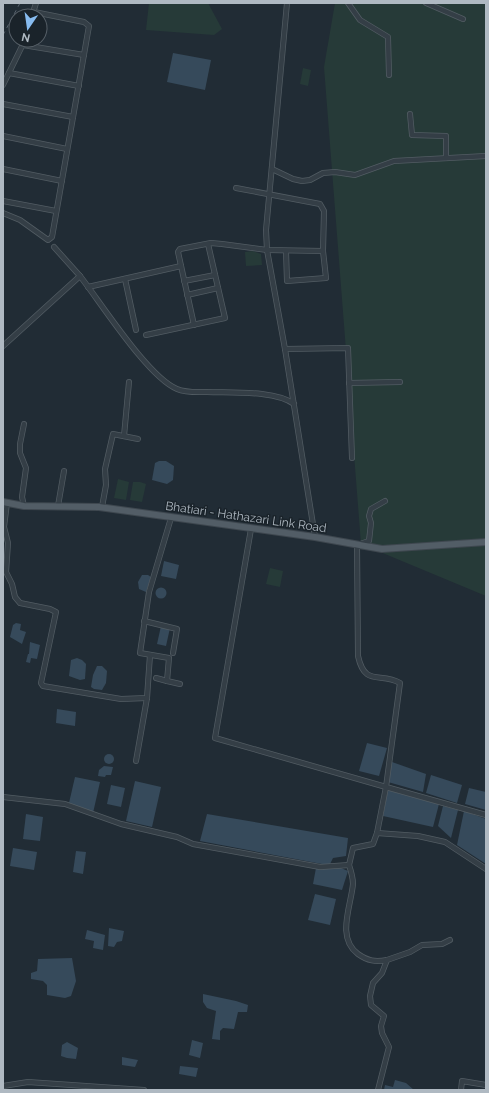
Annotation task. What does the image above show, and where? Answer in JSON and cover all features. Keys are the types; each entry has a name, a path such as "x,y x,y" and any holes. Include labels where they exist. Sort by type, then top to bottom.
{"main road":[{"name":"Bhatiari - Hathazari Link Road","path":"5,502 24,506 102,507 171,518 315,537 386,549 486,542"}],"street":[{"path":"287,3 266,230 267,250 285,349 315,537"},
{"path":"348,3 360,20 388,37 389,75"},
{"path":"426,3 463,19"},
{"path":"3,213 20,220 48,240 52,237 89,26 84,22 48,16"},
{"path":"3,85 22,48"},
{"path":"41,48 84,55"},
{"path":"9,73 79,86"},
{"path":"3,104 73,117"},
{"path":"410,114 412,135 446,136 446,158"},
{"path":"3,136 67,149"},
{"path":"272,169 293,179 302,181 310,180 323,173 336,172 355,175 394,161 486,156"},
{"path":"3,169 62,181"},
{"path":"236,188 320,204 324,211 323,251 326,278 287,281 286,250"},
{"path":"3,201 56,211"},
{"path":"194,325 178,250 208,244 222,244 267,250 323,251"},
{"path":"146,335 225,318 208,244"},
{"path":"54,247 80,276 111,320 143,359 158,376 177,389 192,392 278,396 294,404"},
{"path":"88,287 181,266"},
{"path":"184,281 215,275"},
{"path":"3,346 80,276"},
{"path":"125,278 136,330"},
{"path":"187,295 218,288"},
{"path":"285,349 348,348 352,458"},
{"path":"124,436 129,382"},
{"path":"349,383 400,382"},
{"path":"24,424 20,444 20,453 26,468 22,497 24,506"},
{"path":"102,507 106,486 105,469 113,434 138,439"},
{"path":"58,506 64,471"},
{"path":"385,501 371,509 369,516 371,523 369,541 357,545 358,656 360,668 367,675 400,683 386,787 377,832 373,844 353,848 350,865 353,882 346,923 348,941 351,949 368,961 373,962 387,960 410,952 422,945 442,944 450,940"},
{"path":"5,502 4,527 8,543 6,572 12,584 15,597 20,603 50,609 56,612 41,683 43,686 121,699 147,698"},
{"path":"167,681 169,658 140,653 149,592 171,518"},
{"path":"251,529 215,738 486,815"},
{"path":"144,621 177,629 173,653"},
{"path":"136,761 147,698 150,655"},
{"path":"156,678 180,684"},
{"path":"3,797 65,804 121,824 177,837 193,844 320,867 350,865"},
{"path":"377,832 418,836 445,842 486,869"},
{"path":"378,1090 389,1047 382,1033 381,1026 384,1016 371,1005 370,996 373,983 382,973 387,960"},
{"path":"461,1090 462,1081 486,1084"},
{"path":"3,1086 28,1082 104,1089 144,1090"}],"green space":[{"path":"149,3 208,3 222,29 214,35 146,30"},
{"path":"335,3 486,3 486,596 361,544 324,67"},
{"path":"303,68 311,70 308,86 300,84"},
{"path":"253,251 261,254 262,265 246,266 245,252"},
{"path":"118,479 129,482 126,500 114,498"},
{"path":"133,482 146,484 142,502 130,500"},
{"path":"270,568 283,571 280,587 266,584"}],"water":[{"path":"173,53 211,60 205,90 167,82"},
{"path":"159,461 166,461 174,466 173,480 167,484 152,480 155,463"},
{"path":"164,561 179,565 176,579 161,576"},
{"path":"142,575 148,575 151,577 146,592 139,589 138,582"},
{"path":"161,587 165,589 167,593 165,597 161,599 157,597 155,593 157,589"},
{"path":"16,623 21,624 20,630 26,632 22,644 10,637 13,625"},
{"path":"161,626 170,628 166,646 157,644"},
{"path":"30,642 40,645 37,659 31,658 30,663 26,662 29,654"},
{"path":"77,658 86,664 85,679 80,680 69,676 71,660"},
{"path":"97,666 102,666 107,671 106,683 102,690 91,687 93,675"},
{"path":"57,709 76,712 75,726 56,723"},
{"path":"367,743 387,748 379,776 359,771"},
{"path":"109,754 114,759 109,764 104,759"},
{"path":"392,762 426,774 423,792 388,782"},
{"path":"104,766 113,767 111,775 106,775 105,777 98,776 99,770"},
{"path":"431,775 462,785 457,803 426,793"},
{"path":"75,777 100,782 93,813 69,803"},
{"path":"135,781 161,787 152,827 126,821"},
{"path":"111,785 125,788 121,807 107,804"},
{"path":"469,788 486,792 486,810 465,804"},
{"path":"388,789 439,804 433,827 383,816"},
{"path":"443,806 458,810 451,838 438,826"},
{"path":"464,811 486,819 486,864 457,845"},
{"path":"26,814 43,817 40,841 23,839"},
{"path":"207,814 348,838 346,856 333,858 330,864 322,864 200,841"},
{"path":"13,848 37,852 34,870 10,866"},
{"path":"76,851 86,852 83,874 73,872"},
{"path":"316,868 341,868 348,871 342,890 313,884"},
{"path":"315,894 336,899 330,925 308,920"},
{"path":"109,928 124,931 122,941 117,942 114,947 108,946"},
{"path":"87,930 105,935 103,950 93,948 94,941 85,939"},
{"path":"72,958 76,981 71,996 65,998 47,995 47,985 43,981 31,979 31,973 37,971 38,959"},
{"path":"203,994 248,1005 247,1012 238,1012 234,1029 223,1028 220,1031 220,1040 212,1039 216,1011 207,1008 203,1002"},
{"path":"192,1040 203,1043 200,1058 189,1055"},
{"path":"67,1042 78,1048 76,1059 61,1056 62,1045"},
{"path":"122,1057 138,1060 135,1067 122,1065"},
{"path":"180,1066 198,1068 196,1077 179,1074"},
{"path":"395,1080 406,1083 414,1090 384,1090 385,1085 393,1087"}],"railway":[{"path":"3,35 20,3"}]}
